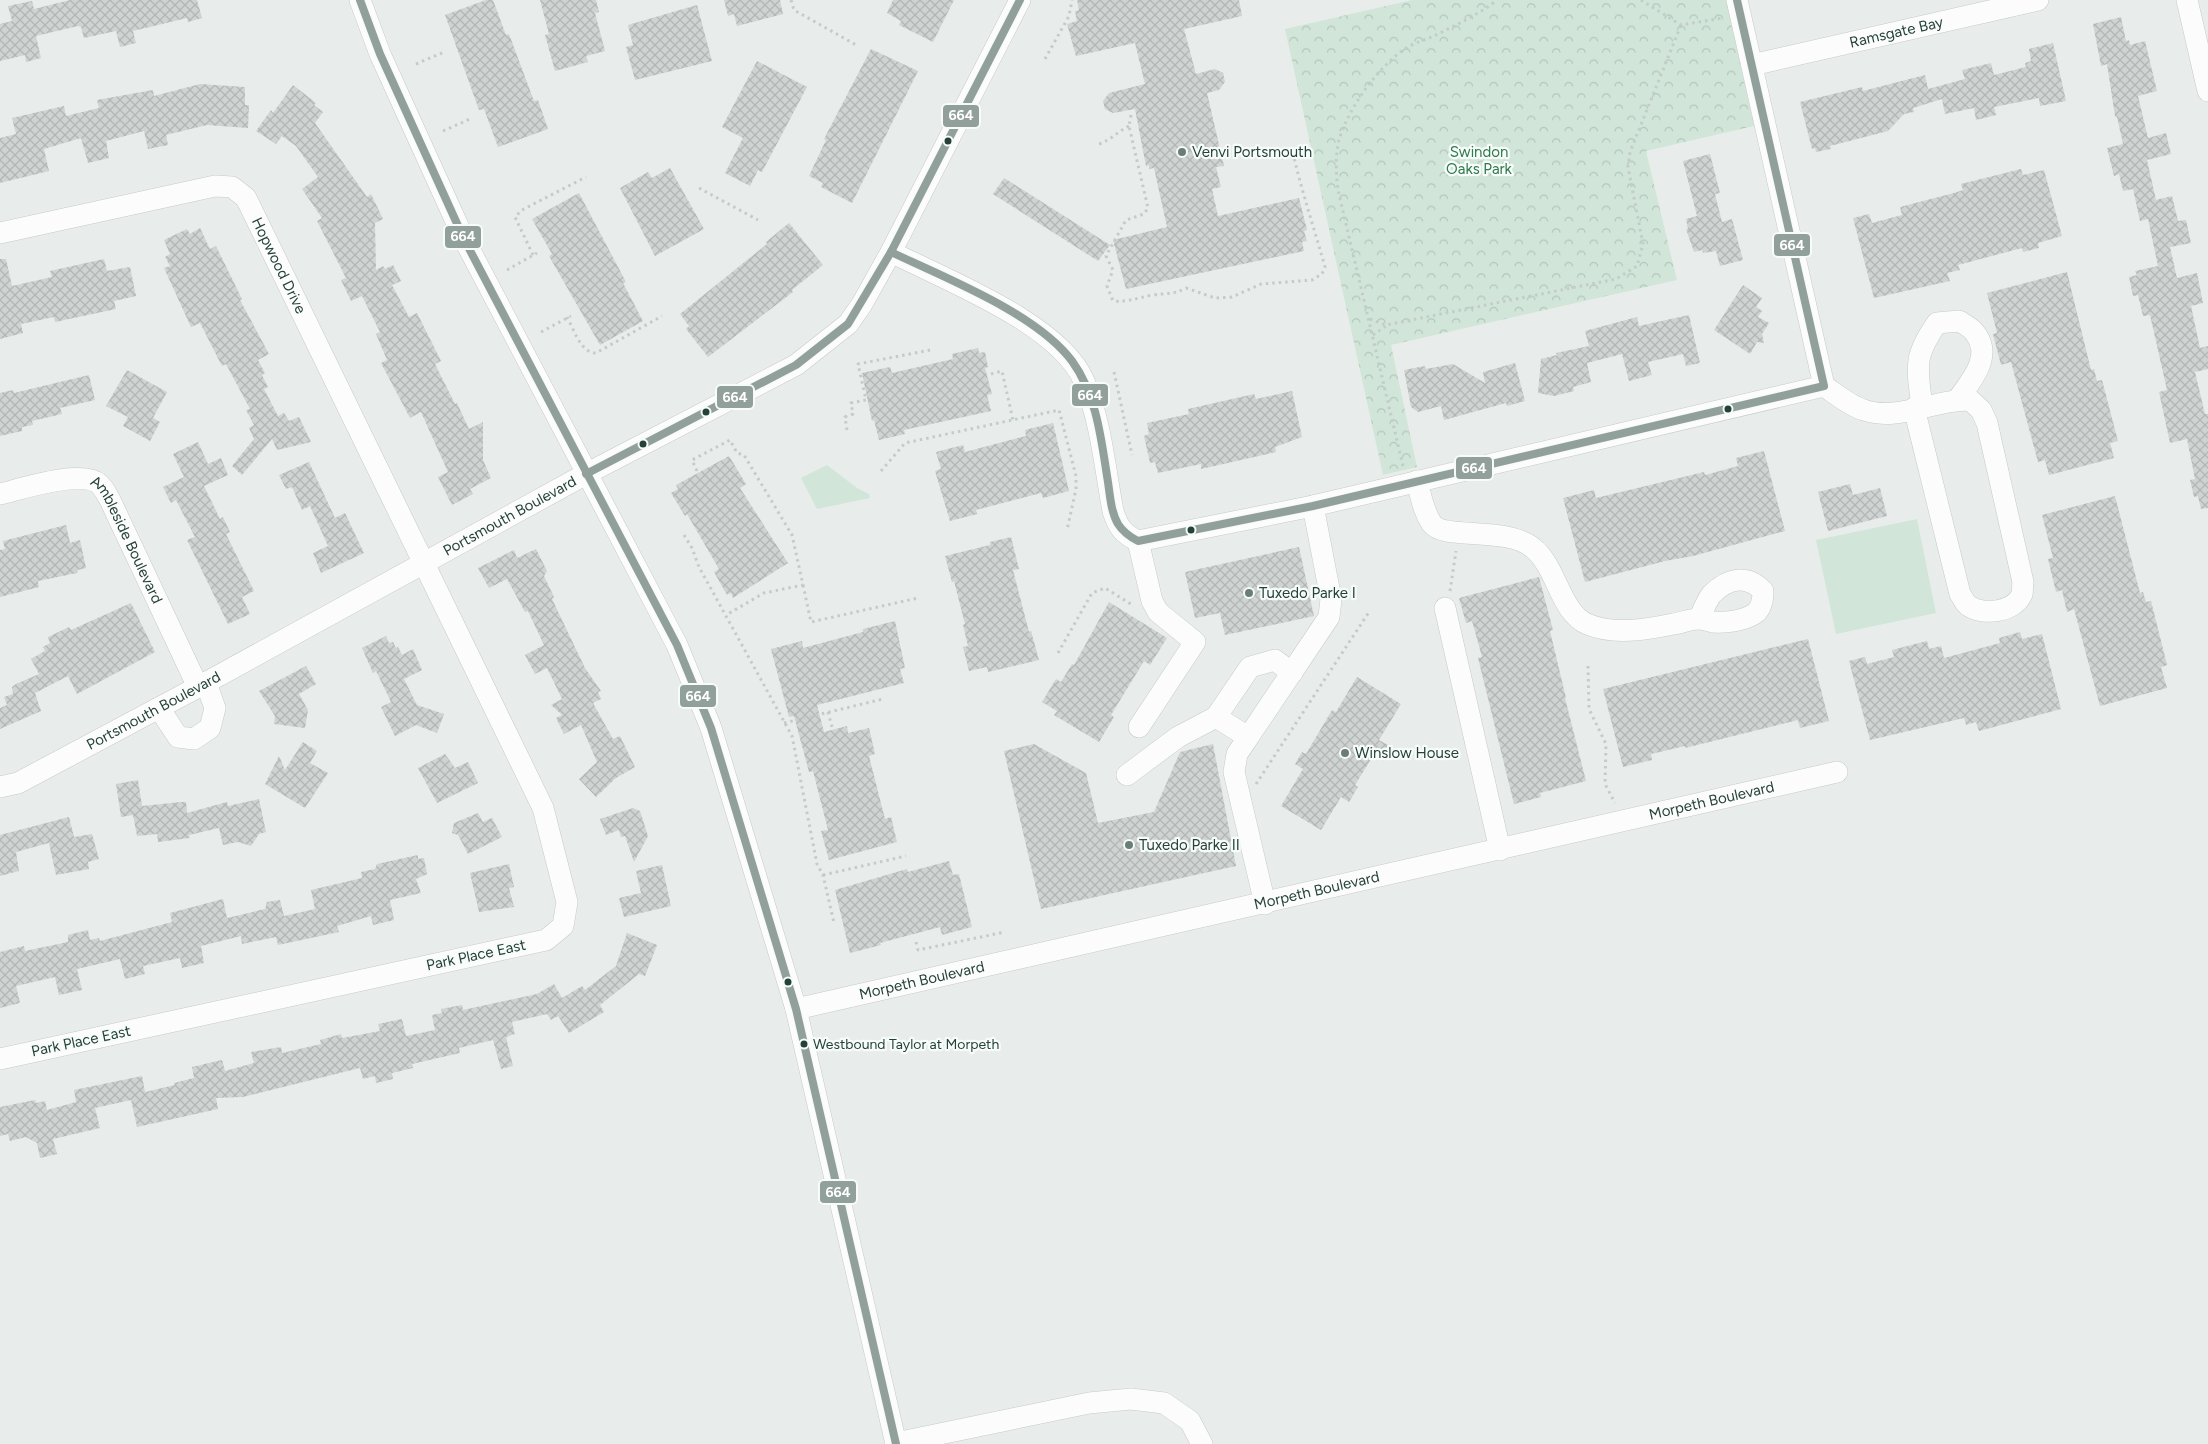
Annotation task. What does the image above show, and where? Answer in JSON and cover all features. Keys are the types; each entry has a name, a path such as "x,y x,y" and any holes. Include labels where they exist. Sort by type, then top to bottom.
{"street":[{"path":"360,0 380,54 464,239 677,645 710,728 796,1010 896,1443 1088,1403 1131,1399 1164,1403 1190,1421 1202,1444"},
{"name":"Portsmouth Boulevard","path":"0,787 18,783 159,708 586,474 796,365 818,350 848,324 891,252 1020,0"},
{"name":"Ramsgate Bay","path":"1752,65 2038,0"},
{"path":"2187,0 2208,91"},
{"path":"1739,7 1824,386"},
{"name":"Hopwood Drive","path":"0,234 215,186 232,186 246,198 250,205 424,562"},
{"path":"891,252 1028,322 1071,361 1084,380 1093,408 1113,511 1118,526 1126,536 1138,541 1312,506 1824,386 1863,410 1886,414 1918,407 1958,399 1970,400 1981,410 1987,423 2023,582 2022,594 2015,603 2006,608 1988,612 1978,611 1967,605 1960,594 1918,407 1917,367 1922,343 1937,323 1959,321 1975,332 1982,351 1978,371 1958,399"},
{"name":"Ambleside Boulevard","path":"0,494 69,478 85,478 99,483 110,500 202,685"},
{"path":"1412,482 1434,526 1448,533 1486,533 1513,537 1533,548 1550,568 1576,619 1588,625 1618,631 1653,628 1699,619"},
{"path":"1265,904 1234,772 1237,754 1329,617 1331,600 1312,506"},
{"path":"1138,541 1152,601 1158,612 1195,642 1140,727"},
{"name":"Park Place East","path":"0,1059 546,940 563,926 567,902 543,808 424,562"},
{"path":"1446,608 1500,850"},
{"path":"1127,775 1178,737 1216,717 1250,667 1275,660 1292,673"},
{"path":"159,708 178,737 194,739 210,728 215,708 202,685"},
{"path":"1216,717 1248,737"},
{"name":"Morpeth Boulevard","path":"796,1010 1837,772"}],"path":[{"path":"791,0 794,10 858,46"},
{"path":"1046,59 1069,16 1072,0"},
{"path":"1412,482 1373,335 1338,190 1336,169 1339,141 1351,113 1364,93 1382,71 1406,48 1481,13 1497,0"},
{"path":"1641,0 1681,25 1739,7"},
{"path":"1373,335 1386,325 1616,279 1637,266 1643,244 1628,167 1630,152 1681,25"},
{"path":"416,64 444,52"},
{"path":"1131,115 1129,126 1148,208 1144,214 1126,220 1106,256 1113,270 1107,286 1113,301 1128,302 1151,296 1173,294 1186,288 1215,298 1232,297 1261,284 1312,280 1322,274 1325,268 1308,207 1301,190 1292,149"},
{"path":"443,131 470,119"},
{"path":"1099,144 1111,140 1117,132 1129,126"},
{"path":"1281,158 1293,155"},
{"path":"507,270 535,254 515,217 522,210 586,177"},
{"path":"699,188 758,220"},
{"path":"541,332 569,316 584,348 591,353 596,353 662,316"},
{"path":"1369,319 1386,325"},
{"path":"847,430 845,417 853,414 851,403 866,400 858,364 930,350"},
{"path":"991,374 1002,371 1013,420"},
{"path":"1114,372 1132,455"},
{"path":"881,471 904,443 1059,410 1076,476 1076,489 1067,530"},
{"path":"697,471 692,460 730,440 737,454 744,455 792,535 812,622 918,598"},
{"path":"1446,608 1451,606 1449,600 1459,533"},
{"path":"684,536 792,736 817,864 823,875 834,923"},
{"path":"726,616 764,593 803,585"},
{"path":"1058,653 1092,593 1105,588 1141,611 1152,601"},
{"path":"1256,784 1369,612"},
{"path":"1588,666 1589,708 1606,744 1605,784 1625,821"},
{"path":"784,723 883,699"},
{"path":"828,712 832,727"},
{"path":"823,875 906,856"},
{"path":"916,942 918,950 1005,932"}],"green space":[{"name":"Swindon Oaks Park","path":"1412,0 1726,0 1754,126 1646,151 1677,280 1391,345 1417,467 1383,475 1285,29"},
{"path":"827,465 857,488 869,494 870,498 817,509 801,478"},
{"path":"1917,519 1936,613 1836,634 1816,540"}],"building":[{"path":"70,0 197,0 202,18 188,22 187,18 133,31 136,43 120,47 116,31 84,38 81,27 78,26 36,36 41,58 26,62 25,55 0,61 0,24 12,21 8,6 32,1 34,9"},
{"path":"486,0 493,0 506,35 509,34 534,101 538,100 548,129 498,147 484,109 479,110 445,15"},
{"path":"540,0 596,0 599,12 595,13 605,51 586,56 588,62 555,71 545,35 549,34"},
{"path":"724,0 780,0 783,14 737,26 734,14 728,16"},
{"path":"893,0 954,0 933,42 899,25 901,21 887,13"},
{"name":"Venvi Portsmouth","path":"1077,0 1239,0 1242,16 1184,29 1196,74 1215,69 1223,73 1225,82 1219,90 1207,93 1224,166 1216,167 1221,187 1212,189 1218,216 1299,198 1307,230 1304,231 1307,241 1302,242 1304,251 1126,289 1113,240 1167,227 1154,168 1149,169 1149,165 1146,166 1135,109 1113,113 1105,109 1103,101 1109,93 1145,84 1135,43 1076,56 1067,24 1077,21 1075,11 1079,10"},
{"path":"697,5 712,61 635,80 626,47 633,45 628,25"},
{"path":"2121,17 2126,41 2129,40 2130,45 2145,41 2157,91 2138,96 2148,138 2166,133 2171,154 2147,160 2156,200 2172,196 2178,221 2186,220 2191,243 2170,247 2177,278 2197,273 2203,303 2191,306 2200,348 2208,346 2208,369 2195,372 2205,414 2208,414 2208,508 2201,509 2198,496 2194,497 2190,480 2195,479 2187,439 2170,443 2159,392 2167,390 2150,315 2143,316 2138,295 2133,296 2129,277 2137,275 2135,271 2158,266 2148,219 2140,221 2133,189 2123,191 2119,174 2114,176 2107,148 2123,144 2117,117 2115,116 2107,64 2101,66 2093,24"},
{"path":"2053,43 2066,101 2040,106 2039,98 1994,107 1996,115 1976,120 1974,108 1945,114 1942,99 1913,108 1914,112 1904,114 1888,131 1830,146 1831,149 1816,152 1815,148 1812,149 1800,102 1862,87 1863,91 1925,75 1928,89 1965,79 1962,70 1991,63 1994,75 2026,67 2025,63 2031,61 2029,49"},
{"path":"871,49 918,71 852,203 821,187 823,183 809,176 826,140 824,139"},
{"path":"757,61 807,87 762,172 758,170 750,186 725,173 743,138 722,127"},
{"path":"200,84 245,87 245,105 249,105 248,128 207,125 166,135 168,145 148,149 144,131 106,141 109,158 88,163 81,138 44,149 49,171 0,183 0,138 16,134 12,118 64,106 66,116 99,108 97,100 153,90 154,96"},
{"path":"293,85 316,103 314,105 323,112 315,123 367,197 371,194 383,219 375,223 376,270 383,266 385,269 393,265 401,281 392,285 409,317 417,313 441,361 435,364 469,429 483,422 483,460 491,478 470,489 473,494 452,505 438,477 448,472 421,412 410,418 381,363 387,360 376,334 380,332 362,296 351,301 341,280 346,278 317,221 322,218 302,189 318,177 296,146 282,136 276,144 256,131 271,110 273,113"},
{"path":"1710,154 1720,193 1715,194 1722,222 1732,219 1743,260 1720,266 1716,251 1703,253 1702,250 1694,252 1686,229 1688,229 1686,219 1697,216 1683,161"},
{"path":"670,168 704,229 655,256 620,188 648,172 652,178"},
{"path":"2021,169 2023,175 2044,170 2062,236 2038,243 2039,248 2023,252 2022,248 1958,265 1960,270 1947,273 1950,281 1874,298 1853,218 1869,214 1872,223 1902,215 1900,207 1963,190 1961,184"},
{"path":"1004,178 1110,245 1098,261 993,194"},
{"path":"579,193 626,282 623,283 643,321 600,345 549,256 552,254 532,219"},
{"path":"789,223 823,265 792,290 793,292 708,357 686,329 689,326 680,314 767,244 766,242"},
{"path":"200,228 210,249 216,246 242,299 240,300 269,354 258,360 265,373 262,375 268,387 264,389 278,416 284,413 289,421 299,417 311,442 277,450 272,439 242,475 232,466 254,439 249,428 254,425 246,410 250,409 226,364 222,366 200,323 191,327 164,268 170,266 165,257 170,254 164,240 187,229 190,234"},
{"path":"0,259 6,259 12,286 52,277 50,271 104,259 107,271 130,267 136,296 114,301 116,309 55,322 54,317 21,324 23,333 0,339"},
{"path":"2067,272 2091,370 2094,369 2097,381 2102,380 2118,441 2110,443 2114,458 2049,475 2045,460 2038,462 2011,362 2001,365 1993,334 1997,333 1987,293"},
{"path":"1743,285 1762,298 1756,307 1762,311 1758,317 1769,323 1762,334 1764,343 1757,342 1750,354 1714,330"},
{"path":"1689,315 1700,363 1686,366 1683,354 1648,362 1652,375 1629,381 1622,354 1587,363 1591,382 1573,387 1574,391 1554,396 1538,393 1541,359 1557,355 1556,353 1589,346 1585,331 1637,317 1639,326"},
{"path":"978,348 979,353 985,352 988,367 985,368 992,394 987,395 991,411 904,430 905,434 879,440 874,420 872,421 862,373 890,367 892,373 953,359 952,354"},
{"path":"1515,363 1525,401 1507,406 1506,403 1444,420 1441,406 1418,412 1411,407 1404,370 1425,366 1426,369 1453,364 1485,383 1483,372"},
{"path":"127,370 167,392 153,418 160,422 150,441 123,426 128,417 106,406"},
{"path":"89,375 95,400 60,408 62,414 32,421 33,425 22,427 22,431 0,436 0,393 13,390 14,393"},
{"path":"1292,391 1302,437 1275,447 1276,452 1201,469 1201,464 1158,473 1155,462 1150,463 1144,436 1149,434 1147,423 1189,414 1188,409 1254,394 1256,399"},
{"path":"1053,423 1069,491 1043,498 1041,493 976,510 977,514 950,521 935,471 941,469 936,452 963,445 965,452 1026,436 1025,430"},
{"path":"198,442 208,464 221,458 228,475 204,486 220,519 223,517 230,532 226,534 254,591 242,597 250,614 228,624 187,540 195,537 176,500 171,503 163,487 184,477 173,454"},
{"path":"1764,451 1785,531 1585,582 1563,498 1594,490 1596,498 1704,472 1705,475 1738,466 1736,458"},
{"path":"729,456 746,484 740,488 788,563 733,598 731,593 727,595 714,572 719,569 687,514 685,516 671,493 678,489 676,485"},
{"path":"309,462 335,518 345,513 364,553 321,573 313,553 328,546 310,506 302,510 292,487 286,489 279,475"},
{"path":"1850,484 1853,495 1880,488 1887,516 1828,531 1818,492"},
{"path":"2115,496 2140,593 2143,592 2146,602 2151,601 2167,665 2161,667 2167,688 2100,706 2074,609 2067,612 2062,590 2056,592 2048,559 2053,558 2042,515"},
{"path":"66,525 70,543 80,540 86,568 78,570 77,573 38,581 39,587 0,597 0,550 5,549 3,541"},
{"path":"1011,537 1019,569 1013,570 1029,632 1031,631 1039,660 988,672 987,667 969,671 963,647 968,646 963,625 965,624 954,581 952,582 945,556 990,545 990,542"},
{"name":"Tuxedo Parke I","path":"1299,547 1314,616 1225,635 1220,613 1195,618 1185,572"},
{"path":"536,549 547,571 544,576 554,597 552,599 585,668 601,691 598,692 601,699 593,703 613,739 620,736 635,767 616,778 596,797 579,779 597,762 581,725 564,734 556,718 562,715 551,705 562,699 547,668 535,674 525,655 544,645 528,611 525,612 507,579 489,588 478,568 514,550 517,558"},
{"path":"1539,577 1553,630 1550,631 1565,698 1586,781 1540,793 1541,797 1514,804 1478,658 1482,657 1472,621 1466,623 1459,598"},
{"path":"1109,602 1167,638 1150,665 1144,661 1111,715 1114,717 1099,742 1054,715 1057,711 1042,702 1056,679 1061,682 1072,664 1074,665"},
{"path":"131,603 155,652 77,694 68,676 35,693 41,711 0,729 0,708 7,705 4,697 13,694 12,687 16,684 39,674 31,659 45,651 43,647 50,643 48,637 69,627 71,630"},
{"path":"895,621 905,668 900,669 904,683 817,705 824,732 847,726 848,733 869,728 875,754 869,756 885,819 891,817 897,842 829,860 821,831 828,830 813,771 809,772 794,716 789,717 771,649 802,641 803,648 863,632 863,629"},
{"path":"2020,632 2022,639 2042,634 2061,709 1979,731 1976,722 1966,725 1964,718 1870,740 1849,661 1865,657 1867,664 1894,657 1892,650 1927,641 1929,649 1941,646 1944,658 2000,643 1999,638"},
{"path":"386,636 389,643 393,642 402,655 413,649 422,670 404,679 417,705 444,714 437,733 416,725 395,736 381,707 391,702 376,671 373,673 362,648"},
{"path":"1808,639 1829,721 1800,728 1798,720 1685,748 1685,746 1651,754 1652,760 1623,767 1603,689"},
{"path":"306,666 316,684 299,694 308,710 305,728 274,724 275,716 259,691"},
{"name":"Winslow House","path":"1357,677 1401,704 1379,740 1388,745 1379,760 1373,756 1355,785 1358,787 1349,802 1341,797 1321,830 1281,806 1303,769 1295,764 1302,752 1306,754 1332,710 1336,712"},
{"path":"303,742 317,751 310,763 328,773 305,808 265,784 279,756 285,770"},
{"name":"Tuxedo Parke II","path":"1034,744 1086,773 1098,823 1154,812 1180,752 1213,744 1236,866 1041,909 1004,751"},
{"path":"445,754 455,768 468,762 478,783 437,803 418,768"},
{"path":"138,780 142,806 186,802 187,813 227,802 228,806 259,799 266,832 259,834 251,846 238,842 223,845 219,828 189,835 190,838 158,842 157,834 137,836 133,815 121,817 116,784"},
{"path":"633,808 640,811 648,836 634,862 625,836 621,837 619,830 606,835 600,819"},
{"path":"478,813 483,822 492,818 502,837 468,854 458,835 452,833 454,823"},
{"path":"69,817 74,837 92,834 99,859 88,862 89,869 56,875 49,843 16,852 19,871 0,876 0,835"},
{"path":"418,855 418,859 424,858 427,874 416,879 421,893 390,900 394,920 373,925 371,916 337,926 339,932 278,945 276,937 242,944 241,936 201,946 204,963 182,968 180,958 143,966 145,974 125,979 120,959 77,969 82,990 59,995 55,977 16,986 20,1003 0,1008 0,952 24,946 25,951 68,942 68,935 88,930 90,940 99,938 100,941 172,922 170,913 223,899 227,918 265,909 267,902 280,900 284,916 315,909 311,890 362,878 361,872 375,869 377,864"},
{"path":"949,861 953,875 959,874 972,927 942,935 940,927 850,953 835,890 907,869 908,872"},
{"path":"509,864 514,887 509,888 514,907 479,912 470,873"},
{"path":"662,865 671,906 624,917 619,898 641,893 636,871"},
{"path":"627,933 657,945 645,976 639,974 600,1005 604,1012 569,1033 558,1016 551,1020 547,1014 512,1022 515,1034 506,1037 513,1066 501,1069 493,1040 459,1048 460,1053 412,1064 413,1068 392,1073 393,1079 376,1083 375,1076 363,1079 360,1068 243,1097 216,1098 218,1109 137,1127 131,1100 95,1108 100,1128 53,1139 57,1154 40,1158 37,1143 26,1137 10,1141 8,1134 0,1136 0,1107 35,1100 36,1103 45,1101 47,1110 76,1102 74,1090 142,1076 145,1092 175,1085 174,1083 194,1078 192,1067 222,1060 225,1071 254,1063 251,1052 281,1047 282,1053 321,1044 320,1040 341,1034 342,1038 380,1031 378,1024 402,1019 406,1036 435,1030 432,1015 442,1013 441,1009 462,1005 463,1010 537,994 554,984 562,998 582,986 585,990 616,966"}],"transit line":[{"name":"664","path":"360,0 380,54 464,239 677,645 711,728 796,1009 896,1444"},
{"name":"664","path":"586,474 796,365 848,324 891,252 1020,0"},
{"name":"664","path":"891,252 963,285 1013,312 1036,327 1072,361 1087,387 1096,416 1115,519 1124,532 1138,541 1313,506 1824,386 1737,0"}],"place":[{"name":"Venvi Portsmouth","path":"1182,152"},
{"name":"Tuxedo Parke I","path":"1249,593"},
{"name":"Winslow House","path":"1345,753"},
{"name":"Tuxedo Parke II","path":"1129,845"},
{"name":"Westbound Taylor at Morpeth","path":"804,1044"}]}
